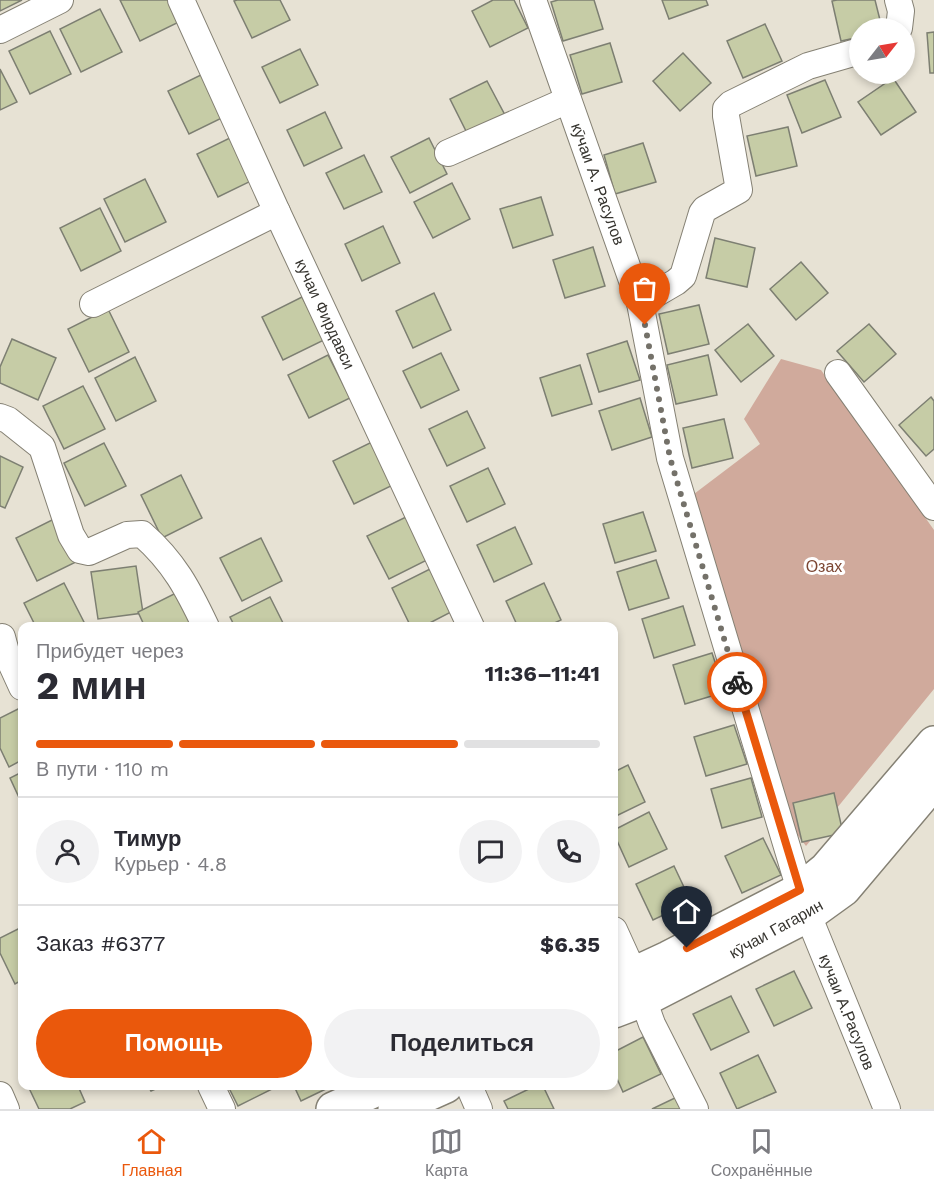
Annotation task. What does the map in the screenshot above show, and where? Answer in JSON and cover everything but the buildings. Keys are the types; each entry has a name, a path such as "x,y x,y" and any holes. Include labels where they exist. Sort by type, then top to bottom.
{"highway":[{"name":"кӯчаи Гагарин","path":"804,902 826,869 934,742"},
{"name":"кӯчаи Гагарин","path":"626,992 804,902 844,890 934,782"},
{"path":"333,1109 375,1090"},
{"path":"394,1109 437,1090"}],"street":[{"path":"0,30 60,0"},
{"name":"кучаи Фирдавси","path":"181,0 277,212 469,622"},
{"name":"кӯчаи А. Расулов","path":"533,0 640,303 670,458 804,902"},
{"path":"898,0 900,18"},
{"path":"640,303 683,276 702,213 705,209 739,190 726,109 731,104 808,66 849,54"},
{"path":"448,153 568,100"},
{"path":"93,304 277,212"},
{"path":"838,373 934,507"},
{"path":"0,417 8,420 42,447 71,535 80,550 90,552 127,535 142,534 159,549 186,585 204,622"},
{"path":"2,638 18,678"},
{"name":"кучаи А.Расулов","path":"804,902 886,1109"},
{"path":"618,951 626,992 652,1024 695,1109"},
{"path":"213,1090 222,1109"},
{"path":"471,1090 479,1109"},
{"path":"0,1095 6,1109"}],"green space":[{"name":"Озах","path":"781,359 821,370 934,530 934,689 806,846 782,815 690,497 760,444 744,419"}],"way so far":[{"path":"645,325 670,458 737,682"}],"route":[{"path":"687,948 800,890 737,682"}]}
